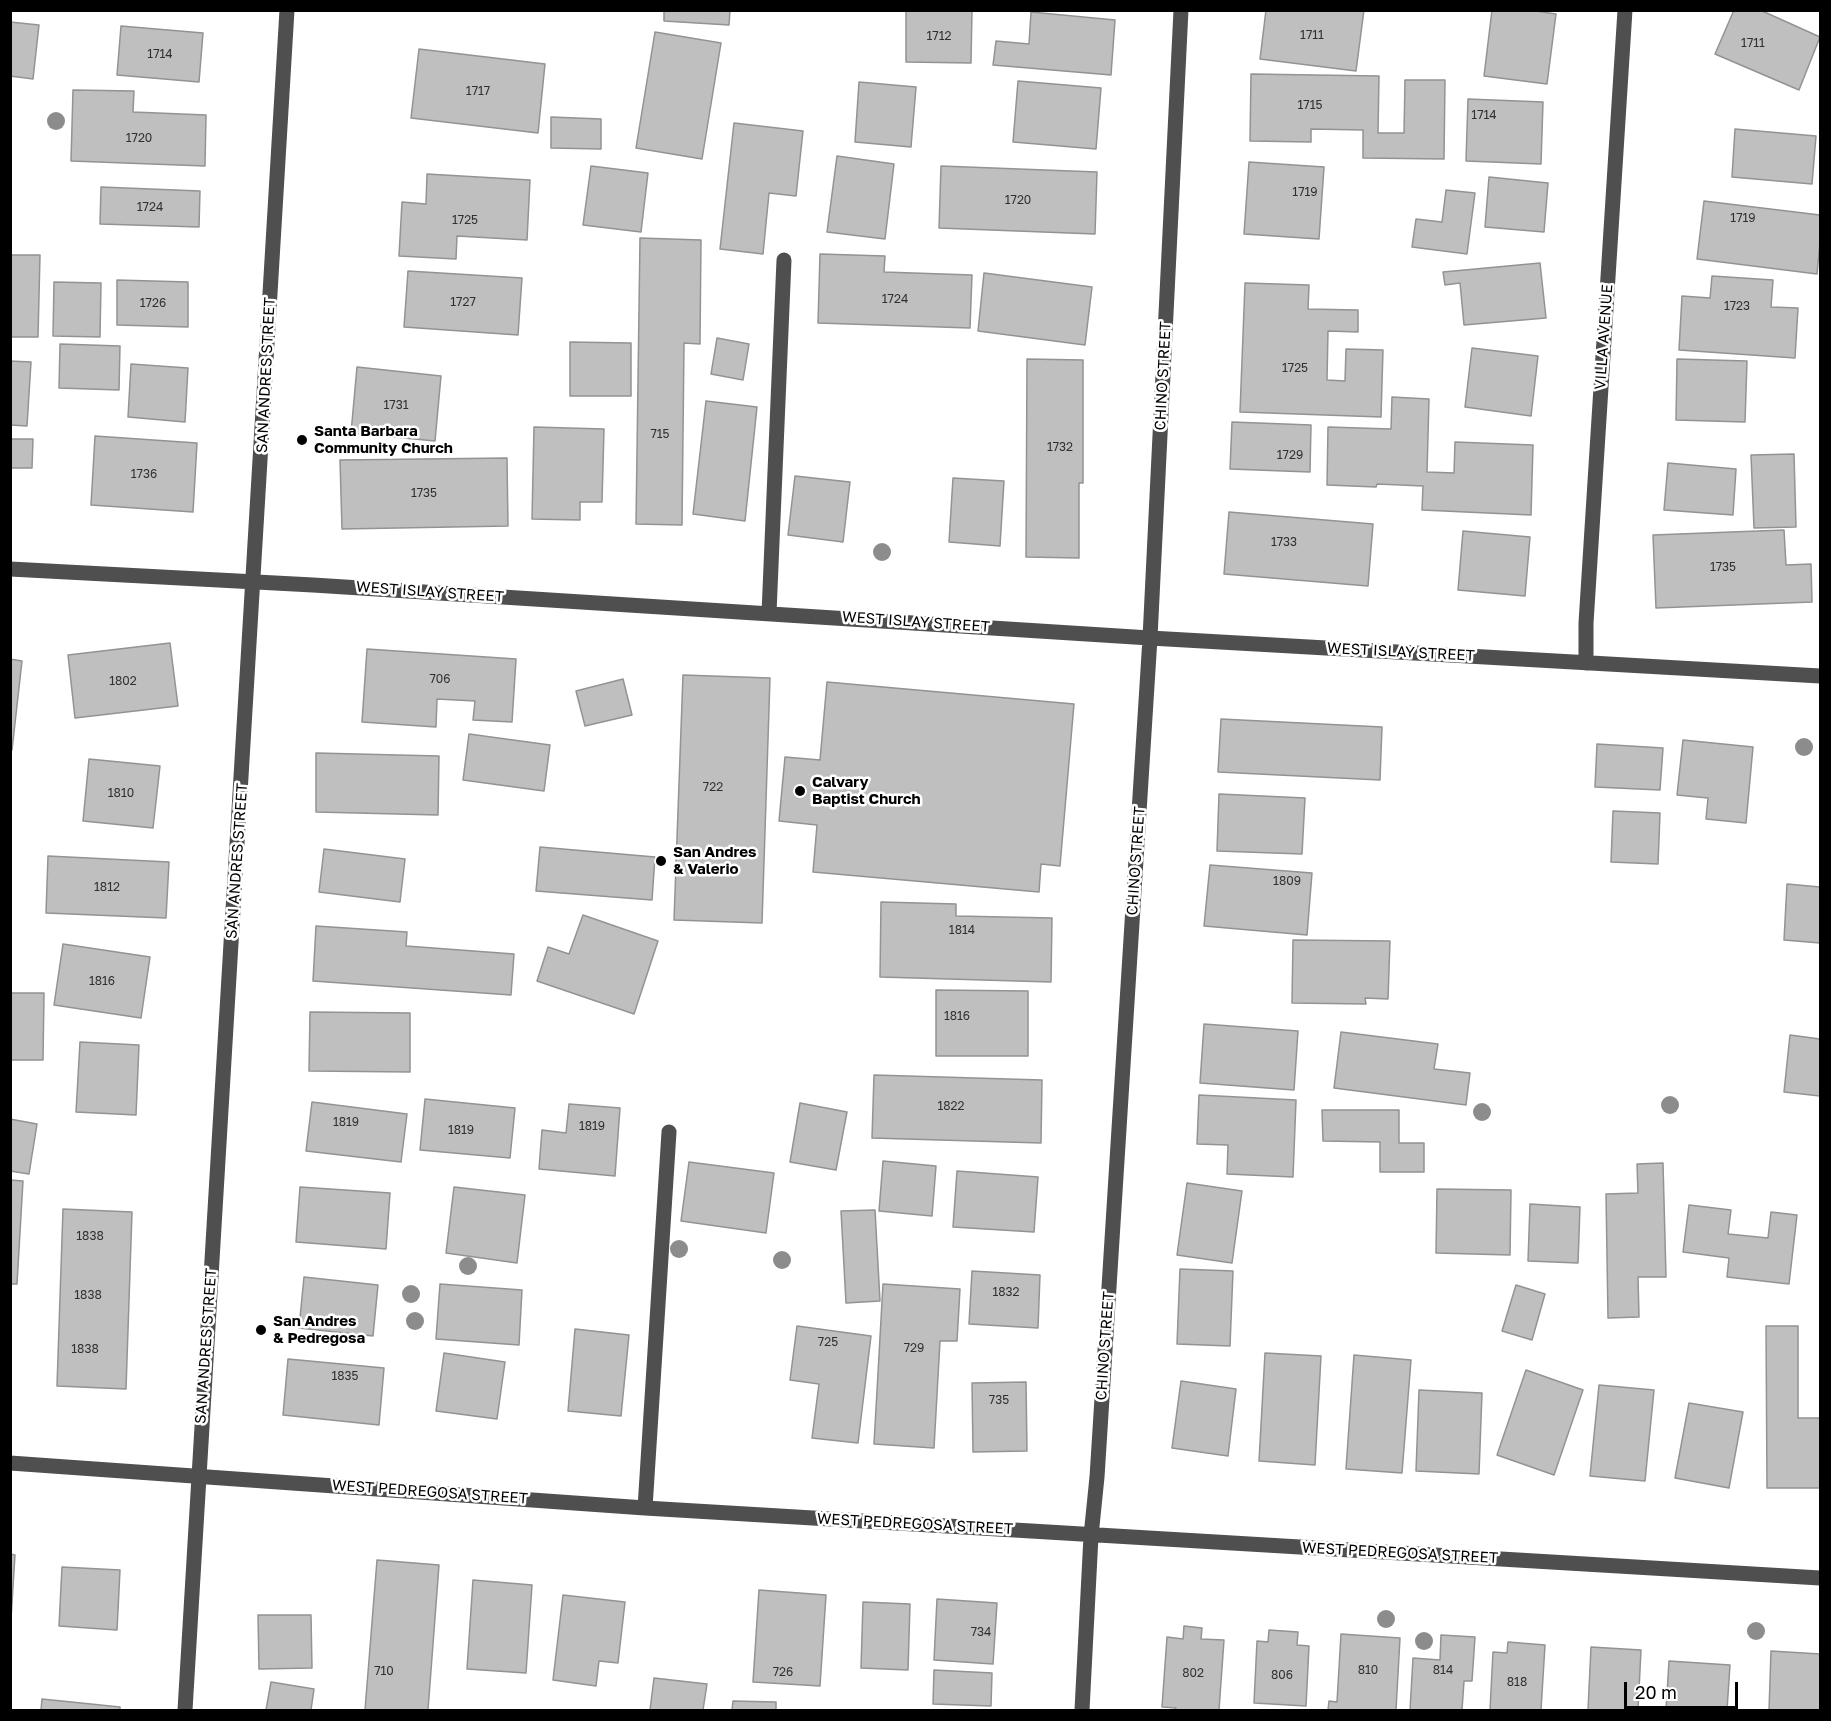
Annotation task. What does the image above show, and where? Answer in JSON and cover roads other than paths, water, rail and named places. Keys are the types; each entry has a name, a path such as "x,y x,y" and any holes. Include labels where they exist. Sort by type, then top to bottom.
{"street":[{"name":"SAN ANDRES STREET","path":"185,1710 287,10"},
{"name":"CHINO STREET","path":"1082,1710 1091,1536 1097,1477 1150,638 1181,10"},
{"name":"VILLA AVENUE","path":"1586,663 1588,599 1625,10"},
{"path":"769,613 784,260"},
{"name":"WEST ISLAY STREET","path":"10,569 1821,676"},
{"path":"645,1508 669,1132"},
{"name":"WEST PEDREGOSA STREET","path":"10,1463 645,1508 1821,1578"}],"place":[{"name":"Santa Barbara Community Church","path":"302,440"},
{"name":"Calvary Baptist Church","path":"800,791"},
{"name":"San Andres & Valerio","path":"661,861"},
{"name":"San Andres & Pedregosa","path":"261,1330"}]}
